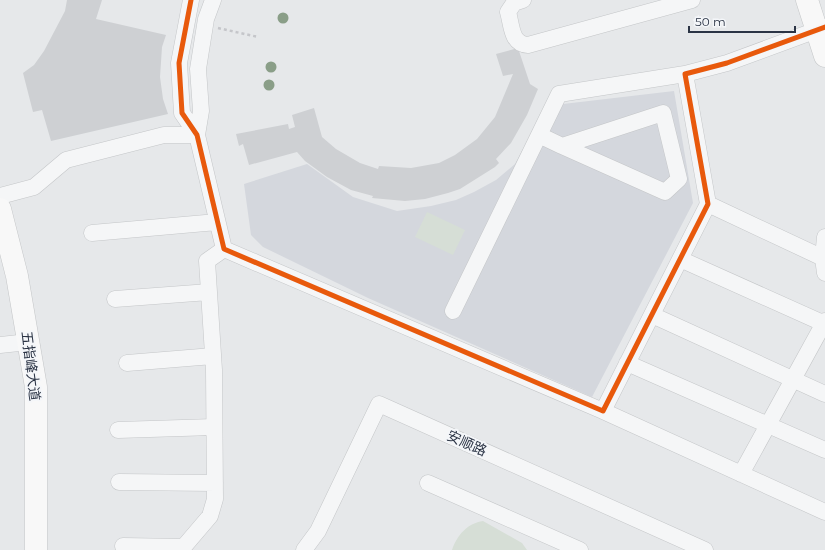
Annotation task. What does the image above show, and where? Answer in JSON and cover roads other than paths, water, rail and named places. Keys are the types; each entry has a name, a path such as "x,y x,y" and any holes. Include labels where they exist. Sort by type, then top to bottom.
{"main road":[{"path":"807,0 821,28 825,56"},
{"name":"五指峰大道","path":"0,209 17,276 36,386 36,550"}],"street":[{"path":"191,0 182,40 179,75 182,113 197,135 224,249"},
{"path":"197,135 201,111 198,76 205,24 212,0"},
{"path":"523,0 514,2 508,12 516,41 521,45 528,45 692,0"},
{"path":"453,311 559,94 684,74 727,63 821,28"},
{"path":"603,411 708,204 684,74"},
{"path":"179,75 198,76"},
{"path":"539,135 562,146 665,192 679,180 663,113 562,146"},
{"path":"0,196 34,187 66,160 164,135 197,135"},
{"path":"708,204 824,265 825,237"},
{"path":"92,233 217,222"},
{"path":"123,546 182,549 210,516 215,499 213,356 207,261 224,249"},
{"path":"224,249 603,411 825,512"},
{"path":"680,259 824,323 741,474"},
{"path":"115,299 209,292"},
{"path":"652,315 825,394"},
{"path":"0,345 28,342"},
{"path":"127,363 213,356"},
{"path":"627,363 825,450"},
{"name":"安顺路","path":"304,550 318,531 380,404 705,550"},
{"path":"118,430 214,427"},
{"path":"119,482 214,483"},
{"path":"428,484 580,550"}]}
